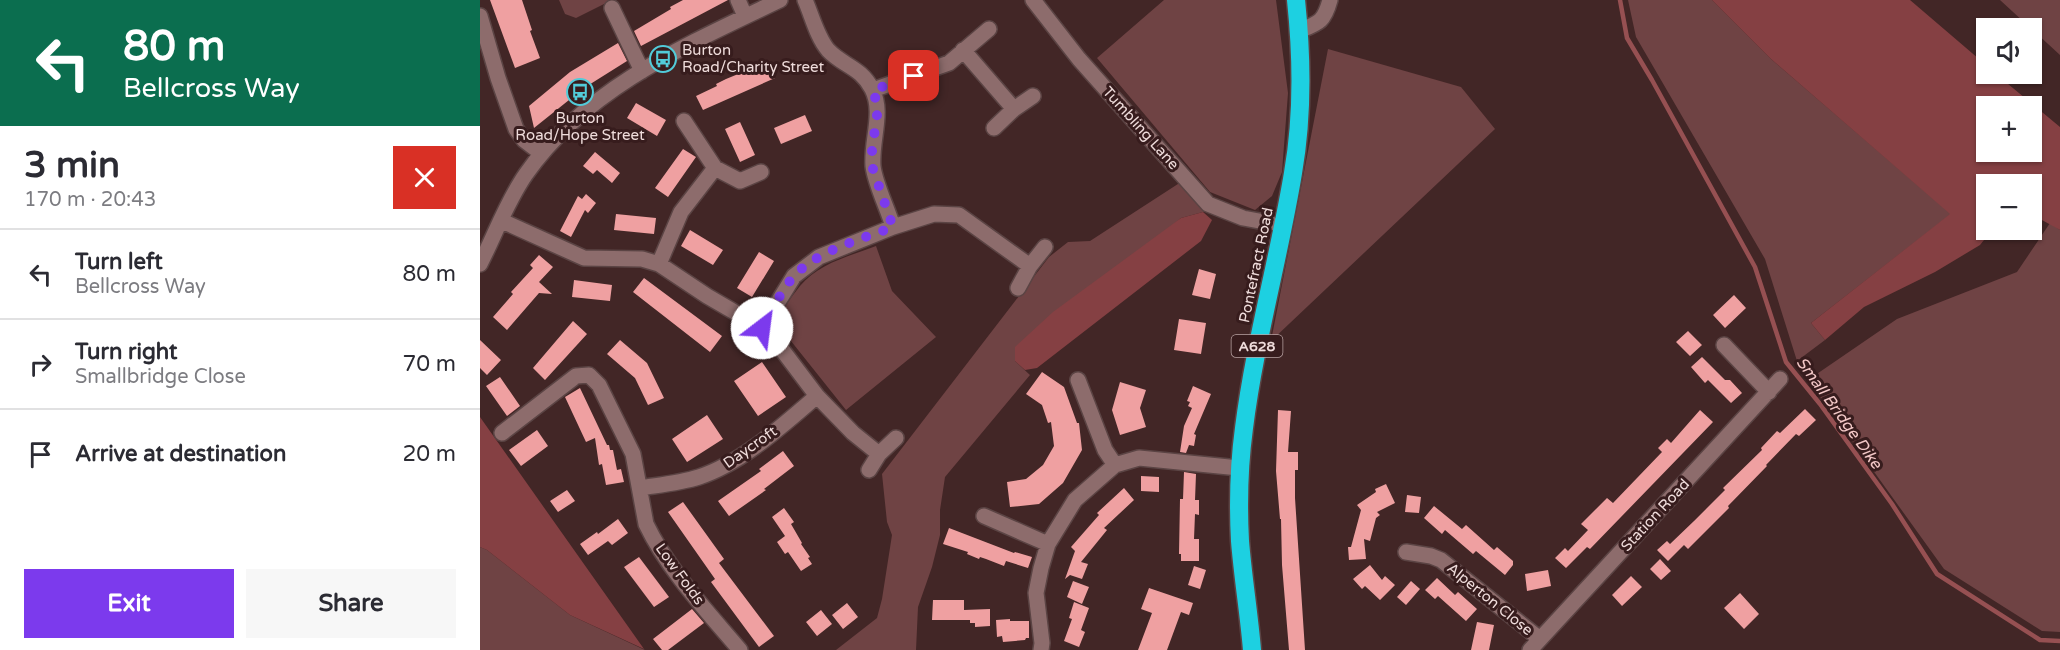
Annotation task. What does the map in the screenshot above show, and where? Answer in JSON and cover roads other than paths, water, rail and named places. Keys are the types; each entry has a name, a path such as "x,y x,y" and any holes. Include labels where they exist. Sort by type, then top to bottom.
{"highway":[{"name":"Pontefract Road","path":"1252,650 1240,543 1239,468 1248,396 1262,318 1283,226 1298,133 1301,54 1296,0"}],"street":[{"path":"738,0 746,16"},
{"path":"480,264 524,177 541,153 578,115 595,101 642,71 780,0"},
{"path":"805,0 821,40 829,51 861,72 873,90 878,108 872,150 873,169 893,227"},
{"name":"Tumbling Lane","path":"1033,0 1079,59 1208,204 1243,218 1270,223"},
{"path":"1299,31 1321,22 1330,0"},
{"path":"612,8 642,71"},
{"path":"480,16 516,129 524,140 541,153"},
{"path":"873,90 949,63 988,29"},
{"path":"963,51 1014,109"},
{"path":"994,128 1014,109 1033,96"},
{"path":"684,121 714,168 740,181 761,172"},
{"path":"659,264 681,212 714,168"},
{"path":"762,328 794,276 819,257 893,227 934,214 959,215 1030,266"},
{"path":"502,220 584,258 642,259 659,264 707,296 762,328 774,339 817,396 853,433 879,454"},
{"path":"1018,288 1030,266 1045,247"},
{"path":"1724,345 1748,360 1768,392"},
{"name":"Low Folds","path":"502,433 576,376 589,375 600,385 633,454 646,524 651,535 690,591 740,650"},
{"name":"Station Road","path":"1535,645 1780,379"},
{"path":"1078,380 1105,450 1115,465"},
{"name":"Daycroft","path":"640,488 696,478 726,466 778,429 817,396"},
{"path":"869,470 879,454 896,438"},
{"path":"1041,650 1036,593 1048,544 1075,500 1115,465 1139,458 1239,468"},
{"path":"984,516 1048,544"},
{"name":"Alperton Close","path":"1406,552 1425,554 1441,560 1535,645"}],"waterway":[{"name":"Small Bridge Dike","path":"1620,0 1627,38 1755,267 1786,362 1820,404 1892,504 1937,574 2040,640 2060,641"}],"place":[{"name":"Burton Road/Charity Street","path":"663,59"},
{"name":"Burton Road/Hope Street","path":"580,92"}]}
